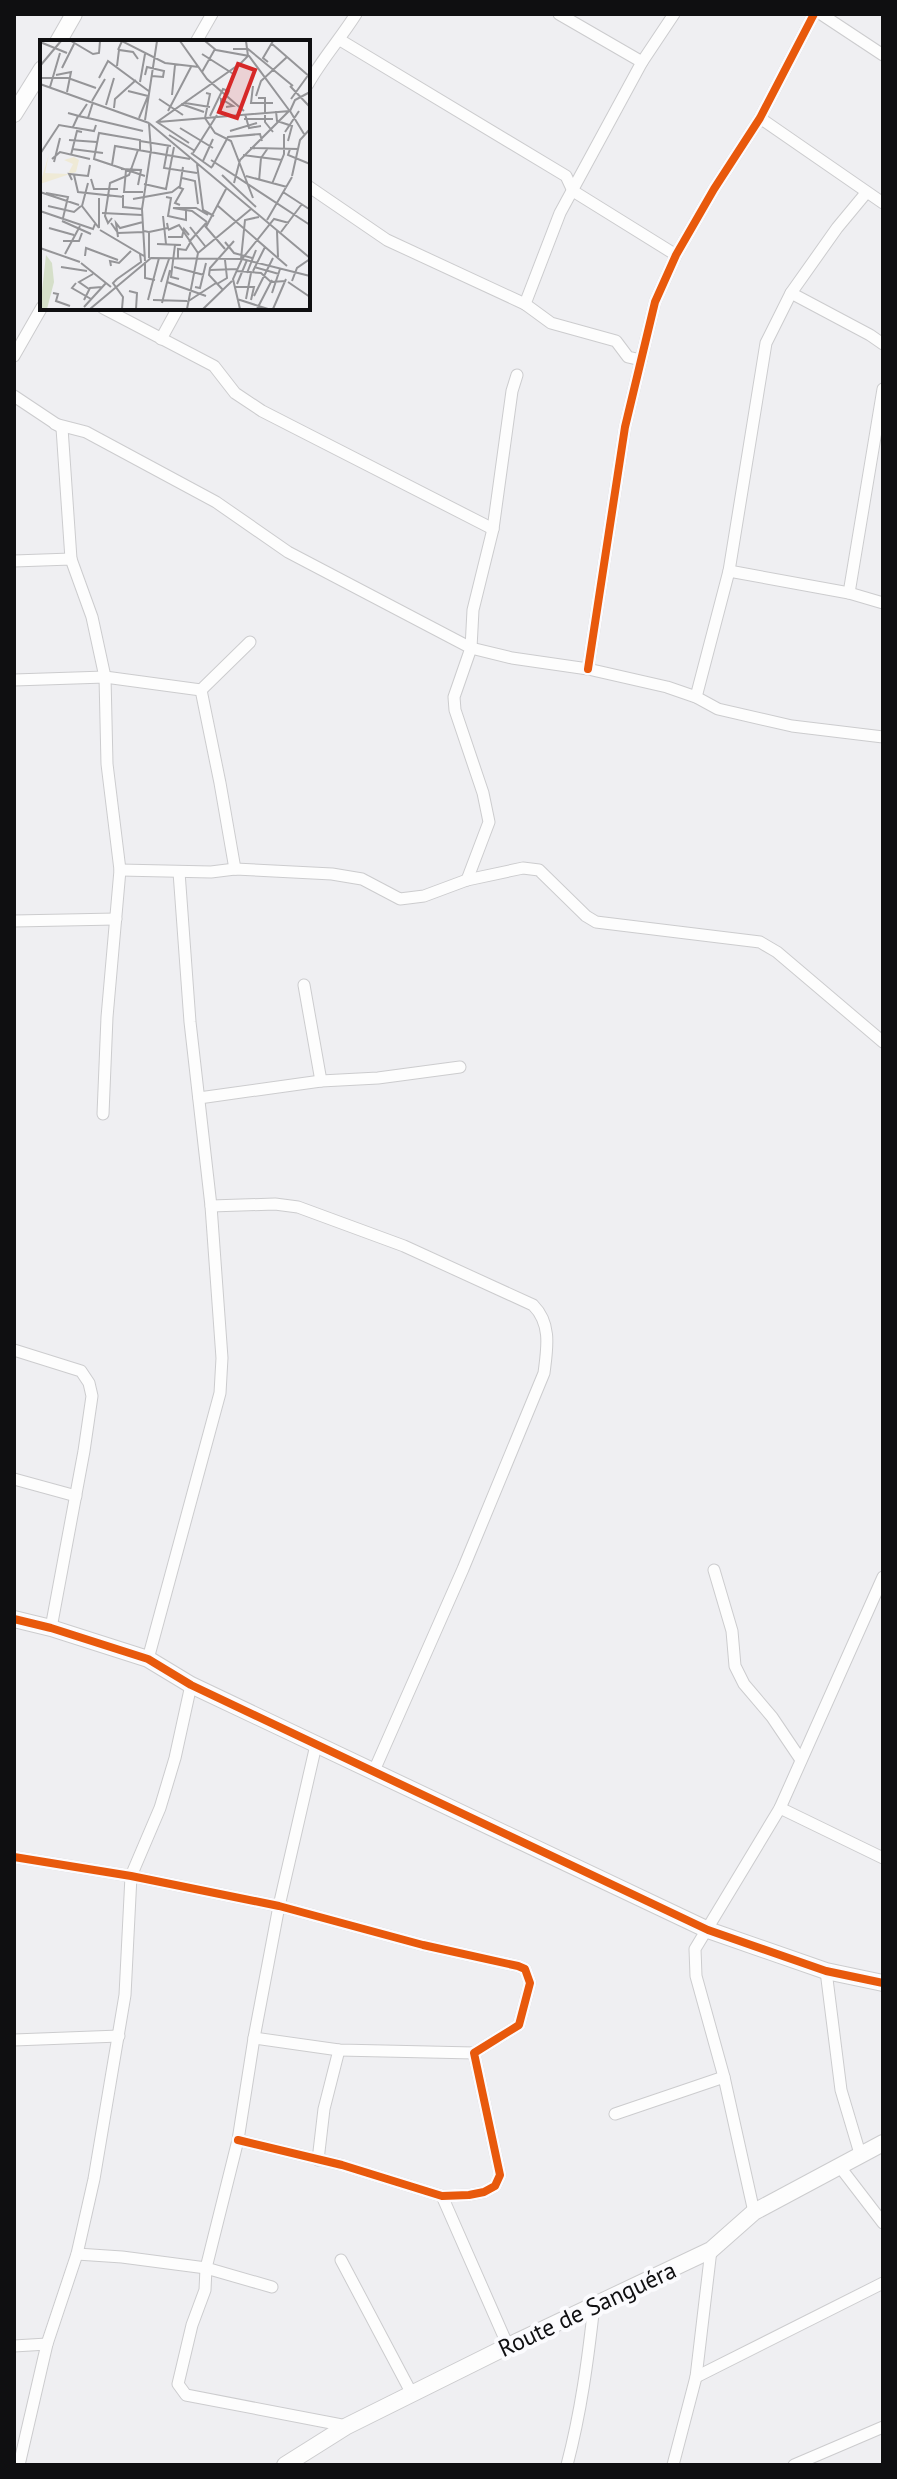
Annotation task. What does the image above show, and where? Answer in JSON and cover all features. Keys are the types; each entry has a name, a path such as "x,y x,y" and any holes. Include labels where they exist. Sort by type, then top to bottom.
{"street":[{"path":"59,40 74,14"},
{"path":"197,40 212,14"},
{"path":"310,80 356,14"},
{"path":"559,14 642,62"},
{"path":"525,304 560,213 642,62 674,14"},
{"path":"588,669 625,427 655,302 676,255 760,118 814,14"},
{"path":"821,14 883,55"},
{"path":"340,40 566,176 573,191 676,255"},
{"path":"14,114 40,72"},
{"path":"760,118 883,203"},
{"path":"310,187 387,240 525,304 551,323 616,341 628,357 641,360"},
{"path":"696,697 729,571 766,343 791,293 866,193"},
{"path":"791,293 883,344"},
{"path":"14,356 40,310"},
{"path":"107,310 214,366 235,393 262,411 493,529"},
{"path":"161,339 177,310"},
{"path":"467,880 489,822 483,793 455,710 454,697 471,648 473,610 493,529 512,391 517,375"},
{"path":"849,593 883,389"},
{"path":"14,396 62,428 71,559 89,608 105,677 107,764 120,870 107,1017 103,1114"},
{"path":"55,424 86,432 216,502 288,552 471,648 667,687 718,709 792,726 883,737"},
{"path":"14,561 71,559"},
{"path":"729,571 849,593 883,603"},
{"path":"201,690 250,642"},
{"path":"14,680 105,677 201,690"},
{"path":"201,690 235,869"},
{"path":"120,870 179,872 235,869 348,876 362,879 400,899 424,896 467,880 534,868 542,871 586,916 596,922 760,942 777,952 883,1042"},
{"path":"148,1659 220,1393 222,1358 211,1206 190,1022 179,872"},
{"path":"14,921 116,919"},
{"path":"304,985 321,1081"},
{"path":"199,1098 321,1081 365,1079 460,1067"},
{"path":"211,1206 275,1204 322,1215 404,1246 533,1305 545,1324 547,1351 544,1373 463,1569 373,1773"},
{"path":"14,1350 81,1371 89,1383 92,1396 51,1628"},
{"path":"14,1479 76,1496"},
{"path":"714,1570 732,1631 735,1666 744,1684 772,1717 801,1760"},
{"path":"754,2212 724,2077 696,1976 695,1949 780,1808 883,1577"},
{"path":"14,1619 148,1659 191,1685 708,1930 826,1971 883,1983"},
{"path":"19,2465 47,2344 77,2254 94,2179 125,1995 131,1876 160,1808 191,1685"},
{"path":"316,1745 279,1906 238,2140 206,2268 205,2290 192,2325 178,2384 186,2395 347,2426"},
{"path":"780,1808 883,1858"},
{"path":"14,1857 131,1876 279,1906 423,1945 503,1961 525,1969 530,1983 519,2025 474,2053 339,2050 254,2038"},
{"path":"826,1971 841,2090 861,2157"},
{"path":"14,2040 119,2036"},
{"path":"318,2160 324,2109 339,2050"},
{"path":"238,2140 342,2165 442,2196 484,2192 495,2186 500,2175 474,2053"},
{"path":"615,2114 724,2077"},
{"name":"Route de Sanguéra","path":"285,2465 347,2426 711,2250 754,2212 883,2143"},
{"path":"840,2167 883,2223"},
{"path":"442,2196 508,2346"},
{"path":"673,2465 696,2377 711,2250"},
{"path":"77,2254 206,2268 272,2287"},
{"path":"341,2260 412,2394"},
{"path":"696,2377 883,2283"},
{"path":"567,2465 586,2375 594,2305"},
{"path":"14,2346 47,2344"},
{"path":"794,2465 883,2427"}],"cycle path":[{"path":"588,669 625,427 655,302 676,255 760,118 814,14"},
{"path":"14,1619 148,1659 191,1685 708,1930 826,1971 883,1983"},
{"path":"14,1857 131,1876 279,1906 525,1969 530,1983 519,2025 474,2053 500,2175 495,2186 469,2195 442,2196 342,2165 238,2140"}]}
